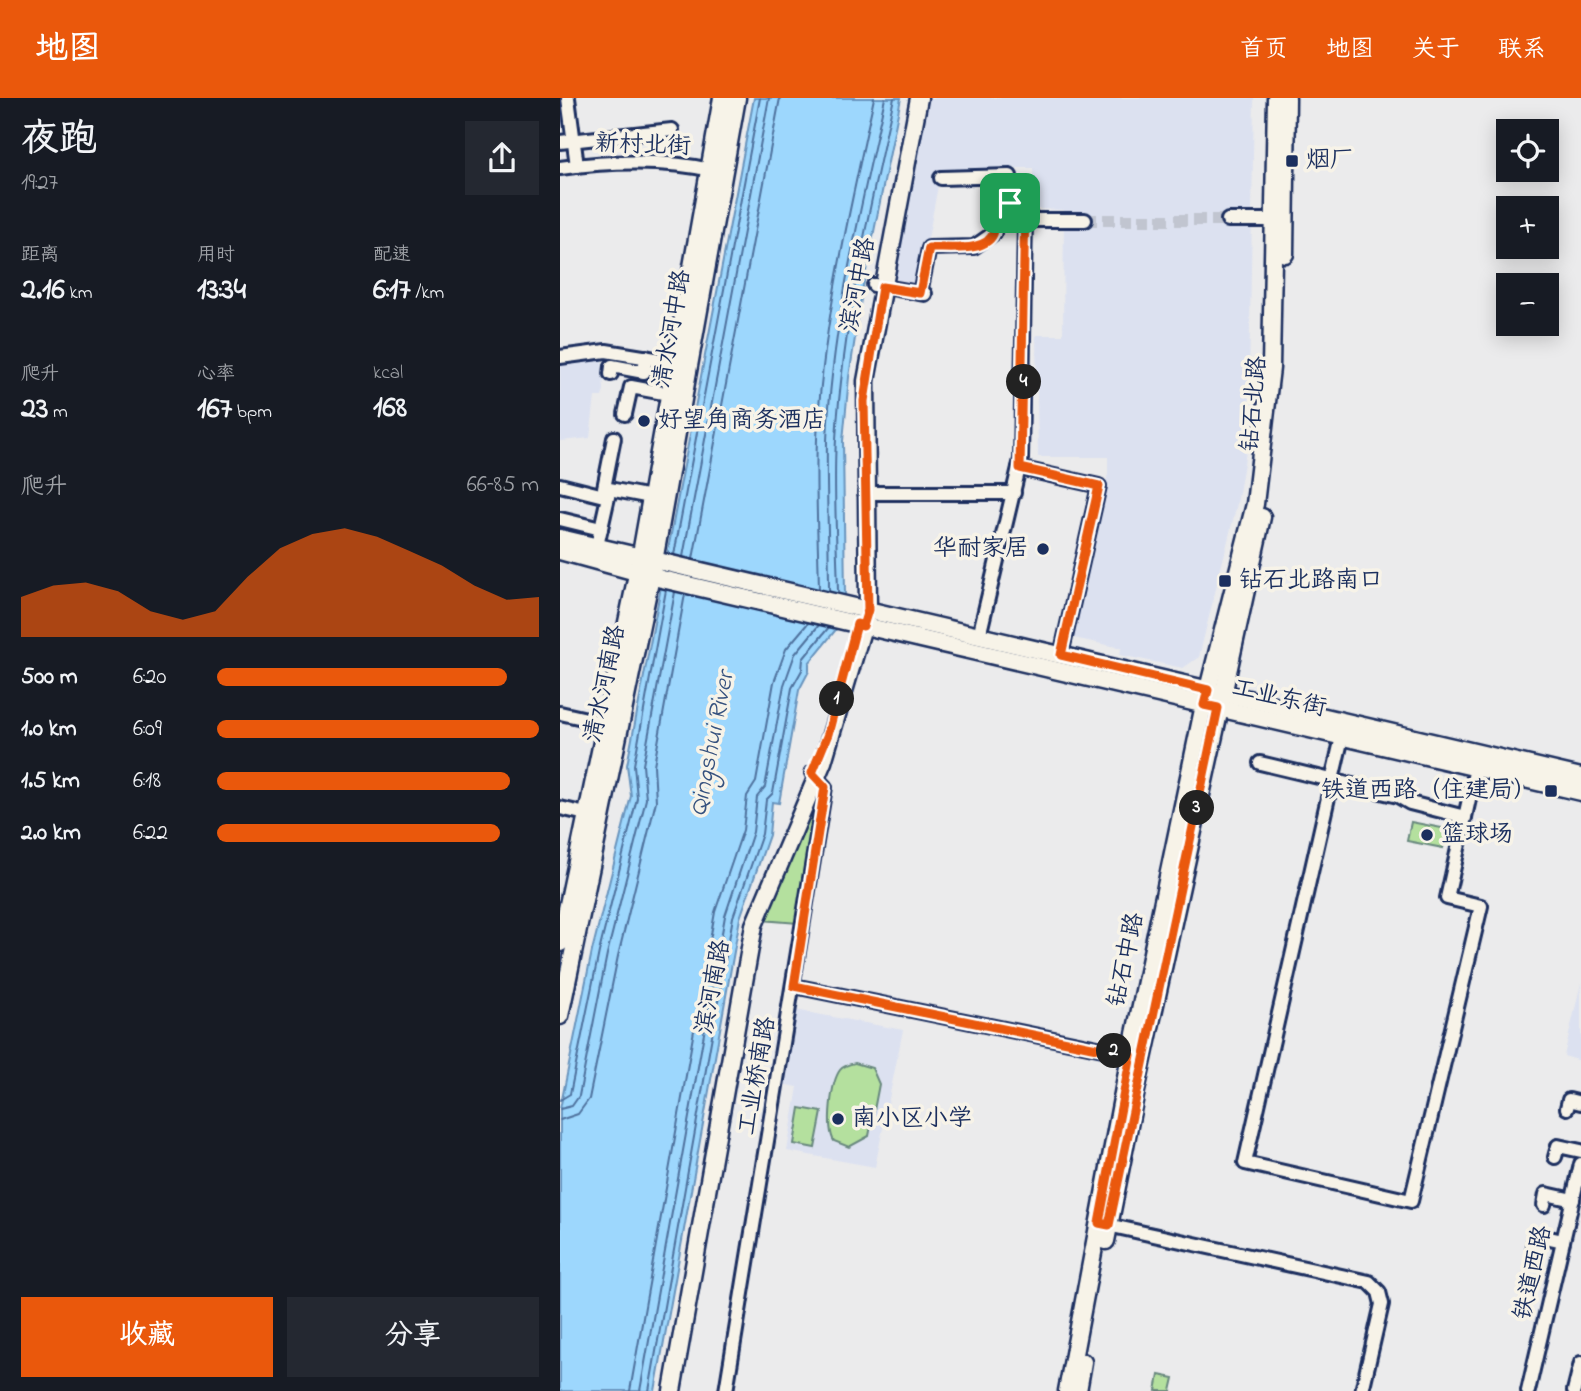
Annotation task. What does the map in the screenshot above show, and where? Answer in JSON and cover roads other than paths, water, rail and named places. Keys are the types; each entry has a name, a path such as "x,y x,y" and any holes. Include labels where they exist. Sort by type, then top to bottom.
{"main road":[{"name":"清水河中路","path":"650,568 717,171 722,98"},
{"name":"清水河中路","path":"650,568 643,538 674,362 717,171 737,98"},
{"name":"滨河中路","path":"858,607 866,494 866,381 878,286 910,98"},
{"name":"滨河中路","path":"858,607 855,397 919,98"},
{"name":"钻石北路","path":"1213,699 1255,504 1263,454 1271,368 1276,98"},
{"name":"钻石北路","path":"1213,699 1251,575 1276,438 1282,344 1287,98"},
{"path":"560,538 597,546 613,557 626,575 632,594"},
{"path":"613,557 631,549 643,538"},
{"path":"560,551 613,557 650,568"},
{"name":"工业东街","path":"650,568 855,624 1581,777"},
{"name":"工业东街","path":"650,568 858,607 1061,655 1342,737 1581,792"},
{"name":"清水河南路","path":"560,943 566,880 586,814 632,594 650,568"},
{"name":"清水河南路","path":"560,1016 650,568"},
{"name":"滨河南路","path":"667,1391 730,1020 749,926 761,886 833,735 858,607"},
{"name":"钻石中路","path":"1067,1391 1213,699"},
{"name":"滨河南路","path":"673,1391 754,925 814,775"},
{"name":"钻石中路","path":"1078,1391 1104,1224"}],"street":[{"path":"566,101 567,141 577,166"},
{"path":"567,141 672,130"},
{"name":"新村北街","path":"560,168 640,162 717,171"},
{"path":"941,178 1010,176 1010,203"},
{"path":"878,286 923,293 929,248 982,244 994,233 994,203 1025,203 1020,468 979,636"},
{"path":"1025,220 1085,220"},
{"path":"1228,220 1274,220"},
{"path":"560,357 606,351 674,362"},
{"path":"611,374 612,366 644,372 646,358"},
{"path":"625,414 631,387 669,394"},
{"path":"614,438 604,488 651,497"},
{"path":"1020,468 1099,486 1061,655"},
{"path":"560,485 608,496 597,546"},
{"path":"866,494 1014,493"},
{"path":"560,519 601,529"},
{"path":"560,713 605,723"},
{"path":"1342,737 1245,1163 1411,1201 1481,906 1447,898 1476,768"},
{"path":"1260,763 1398,796 1410,803 1465,817"},
{"name":"工业桥南路","path":"726,1391 825,787 814,775"},
{"path":"560,808 586,814"},
{"path":"794,986 1137,1056"},
{"path":"1567,1108 1569,1100 1581,1103"},
{"path":"1555,1157 1558,1146 1581,1151"},
{"name":"铁道西路","path":"1528,1391 1581,1164"},
{"path":"1544,1205 1546,1194 1573,1200"},
{"path":"1104,1224 1369,1282 1379,1292 1382,1304 1362,1391"},
{"path":"1534,1245 1536,1235 1563,1241"},
{"path":"1574,1391 1581,1363"}],"water":[{"name":"Qingshui River","path":"754,98 901,98 863,286 849,377 843,441 845,597 838,627 809,663 809,671 799,690 779,803 772,802 769,835 740,918 655,1391 560,1391 560,1109 592,951 631,796 627,765"}],"tunnel":[{"path":"1085,220 1228,220"}],"place":[{"name":"烟厂","path":"1292,161"},
{"name":"好望角商务酒店","path":"644,421"},
{"name":"华耐家居","path":"1043,549"},
{"name":"钻石北路南口","path":"1225,581"},
{"name":"铁道西路（住建局）","path":"1551,791"},
{"name":"篮球场","path":"1427,835"},
{"name":"南小区小学","path":"838,1119"}]}
